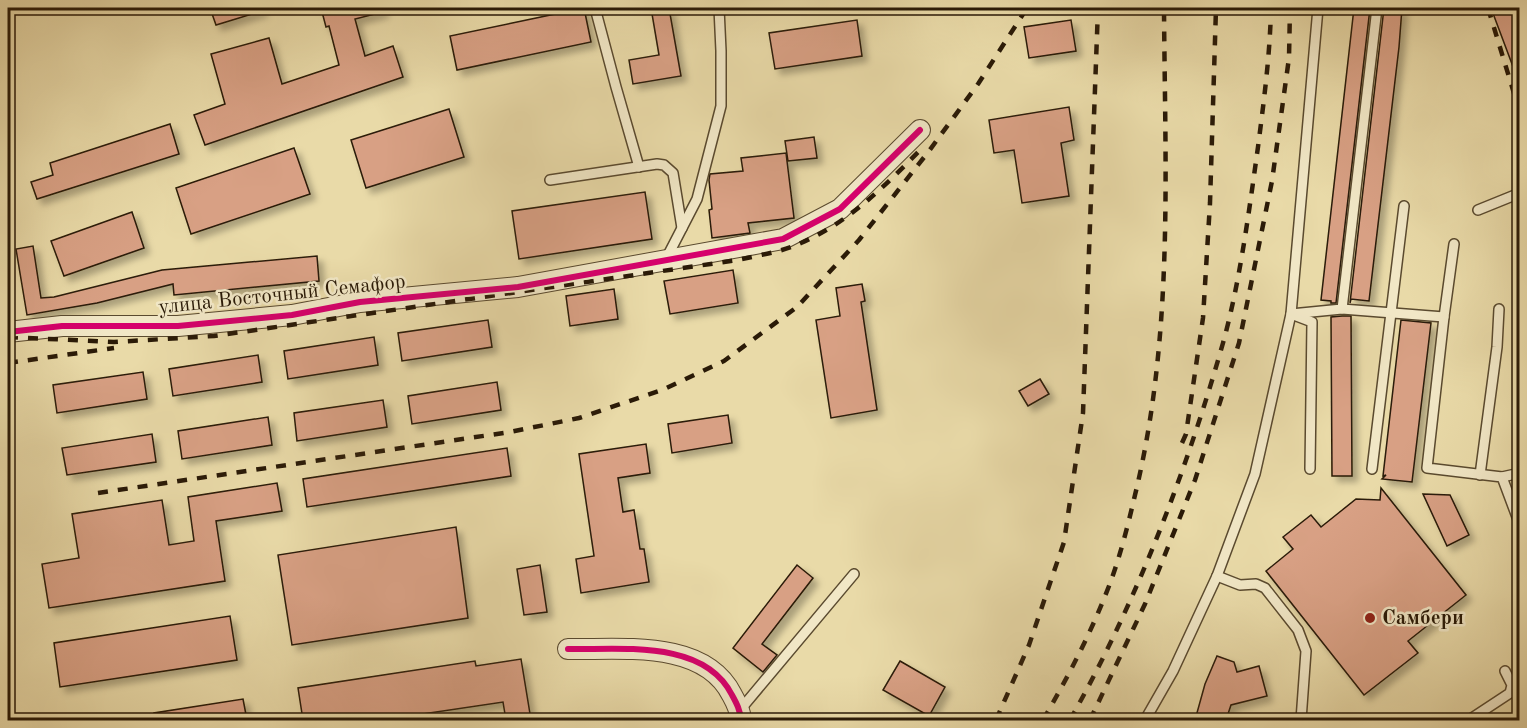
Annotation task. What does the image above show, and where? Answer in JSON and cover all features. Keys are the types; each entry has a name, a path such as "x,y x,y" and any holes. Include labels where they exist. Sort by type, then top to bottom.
{"street":[{"name":"улица Восточный Семафор","path":"8,331 62,326 178,326 292,315 360,302 518,287 783,239 840,209 920,130"},
{"path":"568,649 655,650 697,661 712,669 726,683 740,715"}],"lane":[{"path":"596,8 615,87 639,167"},
{"path":"666,259 697,199 721,106 719,8"},
{"path":"1145,720 1173,671 1217,576 1255,474 1291,314 1318,8"},
{"path":"1342,309 1377,8"},
{"path":"550,180 657,164 664,165 673,173 682,228"},
{"path":"1478,210 1520,193"},
{"path":"1372,469 1404,206"},
{"path":"1454,244 1427,468 1502,477 1520,473"},
{"path":"1291,314 1342,309 1444,317"},
{"path":"1480,475 1497,346 1499,309"},
{"path":"1291,314 1312,322 1310,469"},
{"path":"1502,477 1520,525"},
{"path":"740,715 854,574"},
{"path":"1217,576 1240,585 1256,584 1265,588 1299,630 1306,651 1301,720"},
{"path":"1469,720 1510,693 1512,685 1505,671"}],"building":[{"path":"210,8 262,8 262,11 216,25"},
{"path":"321,8 383,8 383,12 355,19 365,56 393,46 403,77 205,145 194,115 225,104 211,54 269,38 282,84 339,65 329,26 326,27"},
{"path":"584,8 591,42 457,70 450,36"},
{"path":"651,8 669,8 681,76 633,84 629,60 659,55"},
{"path":"1354,8 1370,8 1336,303 1331,303 1331,301 1321,300"},
{"path":"1384,8 1402,8 1399,47 1369,301 1351,299 1350,303"},
{"path":"1491,8 1520,8 1520,80 1518,80"},
{"path":"857,20 862,56 775,69 769,33"},
{"path":"1071,20 1076,51 1029,58 1024,27"},
{"path":"1069,107 1074,140 1061,143 1069,196 1022,203 1014,150 994,153 989,120"},
{"path":"449,109 464,157 366,188 351,140"},
{"path":"170,124 179,154 37,199 31,182 53,175 50,163"},
{"path":"814,137 817,158 788,161 785,141"},
{"path":"294,148 310,194 191,234 176,188"},
{"path":"786,153 794,218 748,223 750,233 712,238 709,210 712,209 710,174 743,171 741,158"},
{"path":"645,192 652,239 519,259 512,211"},
{"path":"132,212 144,248 64,276 51,241"},
{"path":"33,246 41,298 54,297 162,270 317,256 319,281 174,295 173,284 97,303 27,315 16,249"},
{"path":"733,270 738,303 670,314 664,281"},
{"path":"862,284 865,301 861,302 877,410 831,418 816,320 840,316 836,288"},
{"path":"614,289 618,319 570,326 566,296"},
{"path":"1351,316 1352,476 1332,476 1331,317"},
{"path":"488,320 492,347 402,361 398,333"},
{"path":"1401,320 1431,323 1412,482 1382,479 1386,475 1383,476"},
{"path":"374,337 378,365 288,379 284,351"},
{"path":"258,355 262,382 173,396 169,369"},
{"path":"143,372 147,399 57,413 53,385"},
{"path":"1040,379 1049,394 1028,406 1019,391"},
{"path":"497,382 501,410 412,424 408,396"},
{"path":"383,400 387,427 297,441 294,413"},
{"path":"728,415 732,443 672,453 668,424"},
{"path":"268,417 272,445 182,459 178,431"},
{"path":"152,434 156,462 67,475 62,448"},
{"path":"646,444 650,473 618,478 623,512 634,510 640,549 644,549 649,582 581,593 576,559 594,556 579,454"},
{"path":"507,448 511,476 307,507 303,479"},
{"path":"277,483 282,511 216,521 225,581 49,608 42,564 79,558 72,514 162,500 169,545 194,541 188,497"},
{"name":"Самбери","path":"1381,488 1466,595 1408,641 1418,653 1364,695 1266,571 1293,549 1283,537 1311,515 1321,527 1356,499 1380,500"},
{"path":"1423,494 1450,495 1469,535 1447,546"},
{"path":"456,527 468,618 292,645 278,555"},
{"path":"540,565 547,612 524,615 517,569"},
{"path":"797,565 813,578 762,644 777,655 763,672 733,648"},
{"path":"230,616 237,660 60,687 54,643"},
{"path":"1217,656 1234,662 1237,672 1259,666 1267,696 1231,705 1226,720 1195,720 1205,684"},
{"path":"521,659 531,720 506,720 503,702 382,720 303,720 298,688 475,661 476,666"},
{"path":"900,661 945,687 929,716 883,690"},
{"path":"243,699 247,720 155,720 154,713"}],"railway":[{"path":"98,493 510,432 579,418 662,390 724,361 797,307 859,240 978,84 1027,8"},
{"path":"996,720 1029,645 1064,542 1083,413 1098,8"},
{"path":"1043,720 1079,654 1109,586 1127,529 1147,435 1162,313 1166,191 1164,8"},
{"path":"1182,443 1186,434 1203,318 1210,203 1216,8"},
{"path":"1070,720 1138,584 1176,489 1223,343 1239,271 1251,196 1266,78 1271,8"},
{"path":"1090,720 1145,604 1195,480 1239,343 1272,181 1289,58 1290,8"},
{"path":"1488,8 1520,113"},
{"path":"8,337 114,342 214,336 738,260 794,246 836,224 882,187 924,146"},
{"path":"8,363 114,348"}],"cycle path":[{"path":"8,332 62,326 178,326 292,315 360,302 518,287 783,239 840,209 920,130"},
{"path":"568,649 659,651 682,656 702,664 719,677 732,695 741,720"}],"place":[{"name":"Самбери","path":"1370,618"}]}
